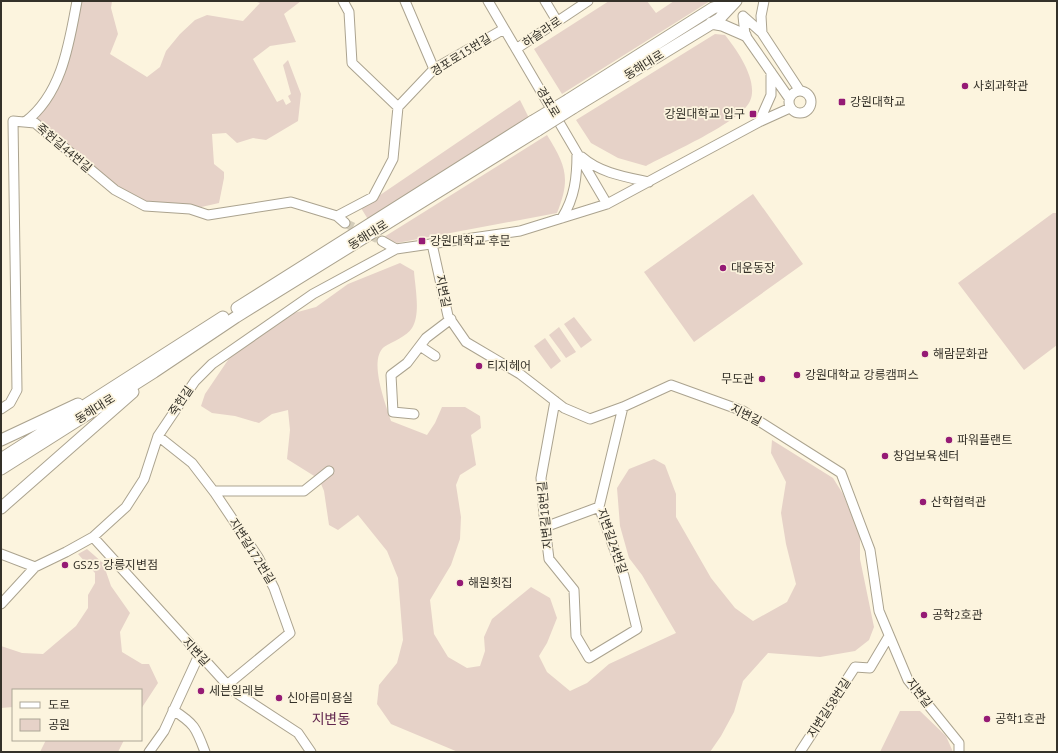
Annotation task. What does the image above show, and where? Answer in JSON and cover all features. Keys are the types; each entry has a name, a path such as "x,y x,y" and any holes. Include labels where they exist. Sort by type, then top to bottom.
{"main road":[{"name":"동해대로","path":"570,104 711,23 719,18 736,1"},
{"name":"동해대로","path":"1,469 570,104 713,8 736,1"},
{"path":"711,23 722,25 745,35"},
{"name":"동해대로","path":"1,459 308,262 536,126"},
{"path":"1,508 154,372"},
{"path":"1,440 39,421 113,388"}],"street":[{"path":"25,122 33,116 50,95 57,81 70,37 77,1"},
{"path":"336,216 373,197 393,159 398,107 352,63 349,12 343,1"},
{"path":"405,1 434,69"},
{"name":"경포로","path":"488,1 607,204"},
{"path":"545,1 557,22"},
{"name":"하슬라로","path":"516,49 588,1"},
{"path":"736,1 743,16 745,35 789,98 790,108 795,112 802,114 810,108 810,98 806,93 800,91 794,93 789,98"},
{"path":"762,33 761,16 764,1"},
{"path":"743,16 762,33 800,91"},
{"name":"경포로15번길","path":"398,107 434,69 504,29"},
{"path":"759,122 770,96 771,72"},
{"path":"382,241 396,249 520,231 607,204 759,122 790,108"},
{"name":"죽헌길44번길","path":"1,409 10,404 17,390 13,121 35,123 114,190 145,206 190,209 208,215 291,202 336,216 345,223"},
{"path":"577,152 589,163 613,174 649,182"},
{"path":"562,218 574,194 577,179 577,152"},
{"name":"지변길","path":"432,244 448,316 466,342 520,374 564,408 590,419 623,407 671,385 743,411 841,473 870,550 879,611 889,636 908,680 959,743 959,752"},
{"name":"죽헌길","path":"35,567 93,537 126,507 144,479 158,436 195,381 212,364 313,294 396,249"},
{"path":"414,414 393,412 391,375 407,363 426,338 451,320"},
{"path":"420,346 435,356"},
{"name":"지변길18번길","path":"555,401 541,478 544,527 549,559 574,590 576,636 589,658 637,629"},
{"name":"지변길24번길","path":"623,407 599,507 624,576 637,629"},
{"name":"지변길172번길","path":"158,436 192,463 214,491 261,563 274,588 290,633 227,685"},
{"path":"214,491 304,491 329,472"},
{"path":"544,527 599,507"},
{"name":"지변길","path":"93,537 232,690 298,733 311,752"},
{"path":"1,554 35,567 1,604"},
{"name":"지변길58번길","path":"800,752 855,667 870,668 889,636"},
{"path":"149,752 164,731 199,655"},
{"path":"173,710 198,729 205,752"}],"green space":[{"path":"79,1 112,1 111,8 118,34 110,54 147,77 160,67 166,51 180,34 195,20 207,15 243,21 260,3 254,1 301,1 284,14 296,42 270,46 253,59 277,102 283,99 286,105 291,102 288,96 291,94 283,65 288,60 301,94 298,121 266,140 253,138 237,143 226,133 212,134 214,164 224,172 219,203 197,208 145,204 115,188 36,119 36,114 52,96"},
{"path":"609,1 647,1 656,13 674,1 710,1 562,94 534,49"},
{"path":"715,34 725,35 741,57 749,75 752,84 752,93 750,101 744,109 719,128 646,166 618,158 591,143 576,120"},
{"path":"520,100 529,118 369,221 361,208"},
{"path":"547,135 559,155 564,172 564,190 557,213 397,243 384,237"},
{"name":"대운동장","path":"753,194 803,264 694,342 644,272"},
{"path":"1053,213 1057,213 1057,345 1024,370 958,283"},
{"path":"400,263 414,271 417,308 415,322 410,331 384,347 380,353 378,372 382,394 391,421 427,435 435,423 442,407 465,407 480,416 481,428 471,435 476,465 460,475 456,485 461,517 460,539 451,565 430,600 434,634 448,657 467,668 480,666 485,651 484,637 492,619 531,587 550,598 557,618 547,643 539,656 547,672 570,691 587,683 609,664 676,633 642,575 629,558 620,526 617,488 629,469 654,459 665,465 676,494 676,517 711,578 735,608 753,621 787,602 796,584 786,544 781,513 786,482 771,453 772,440 833,478 843,494 860,536 860,559 874,627 869,640 855,651 820,657 768,653 743,681 734,712 721,736 710,752 458,752 391,724 377,704 379,685 397,663 403,640 398,578 387,551 358,515 338,530 329,525 324,491 319,479 287,459 290,430 288,410 272,414 259,423 235,416 212,413 201,406 205,394 230,357 294,313 316,307 348,284"},
{"path":"574,317 592,340 581,348 564,324"},
{"path":"559,327 576,352 566,358 549,335"},
{"path":"545,338 561,361 551,369 534,346"},
{"path":"87,549 103,563 111,586 130,613 120,632 122,652 142,664 149,664 158,683 142,707 142,689 12,689 12,707 1,708 1,646 22,653 43,654 76,626 88,608 88,595 95,583 95,573 78,554"},
{"path":"900,711 920,711 946,736 953,752 880,752"},
{"path":"46,741 124,741 118,752 40,752"}],"tunnel":[{"path":"345,223 382,241"}],"place":[{"name":"사회과학관","path":"965,86"},
{"name":"강원대학교","path":"842,102"},
{"name":"강원대학교 입구","path":"753,114"},
{"name":"강원대학교 후문","path":"422,241"},
{"name":"대운동장","path":"723,268"},
{"name":"해람문화관","path":"925,354"},
{"name":"티지헤어","path":"479,366"},
{"name":"강원대학교 강릉캠퍼스","path":"797,375"},
{"name":"무도관","path":"762,379"},
{"name":"파워플랜트","path":"949,440"},
{"name":"창업보육센터","path":"885,456"},
{"name":"산학협력관","path":"923,502"},
{"name":"GS25 강릉지변점","path":"65,565"},
{"name":"해원횟집","path":"460,583"},
{"name":"공학2호관","path":"924,615"},
{"name":"세븐일레븐","path":"201,691"},
{"name":"신아름미용실","path":"279,698"},
{"name":"공학1호관","path":"987,719"}],"district":[{"name":"지변동","path":"331,719"}]}
